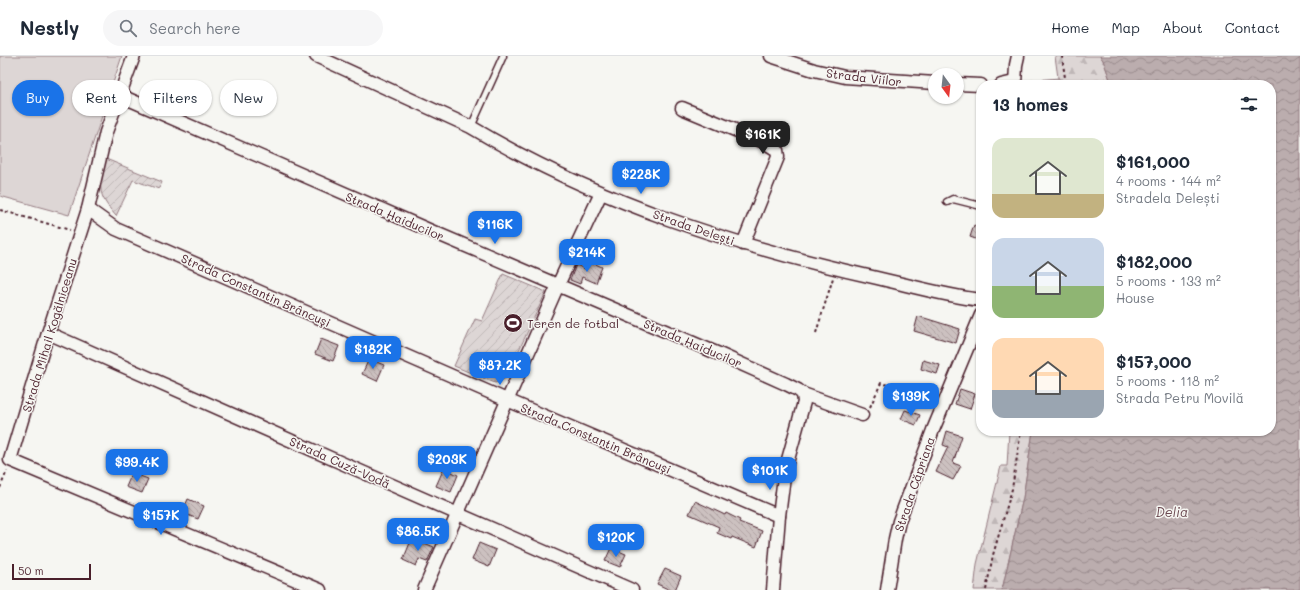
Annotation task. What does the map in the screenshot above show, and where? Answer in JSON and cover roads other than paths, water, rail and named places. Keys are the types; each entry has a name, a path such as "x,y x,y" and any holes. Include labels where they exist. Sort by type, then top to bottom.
{"street":[{"name":"Strada Mihail Kogălniceanu","path":"125,80 134,56"},
{"name":"Strada Delești","path":"316,56 471,127 492,140 601,193 651,212 782,256 942,294 976,299"},
{"name":"Strada Viilor","path":"771,56 814,70 845,77 928,83"},
{"path":"1014,80 1018,56"},
{"path":"964,84 976,85"},
{"name":"Strada Haiducilor","path":"131,100 308,178 719,354 786,384 803,394 862,415"},
{"path":"682,108 764,142 777,150 778,157 743,244"},
{"name":"Strada Mihail Kogălniceanu","path":"112,116 106,132 88,209 48,333 10,460 320,590"},
{"path":"424,590 558,285 601,193"},
{"name":"Strada Constantin Brâncuşi","path":"88,209 116,229 507,400 779,516"},
{"name":"Strada Căpriana","path":"887,590 899,521 944,402 976,327"},
{"name":"Strada Cuză-Vodă","path":"48,333 632,590"},
{"path":"773,590 779,516 787,463 804,402 803,394"}],"lane":[{"path":"471,127 504,56"},
{"path":"947,202 953,199 976,205"}],"water":[{"name":"Delia","path":"1100,56 1300,56 1300,590 1002,590 1023,498 1032,436 1276,436 1276,80 1110,80"}],"place":[{"name":"Teren de fotbal","path":"513,323"}]}
